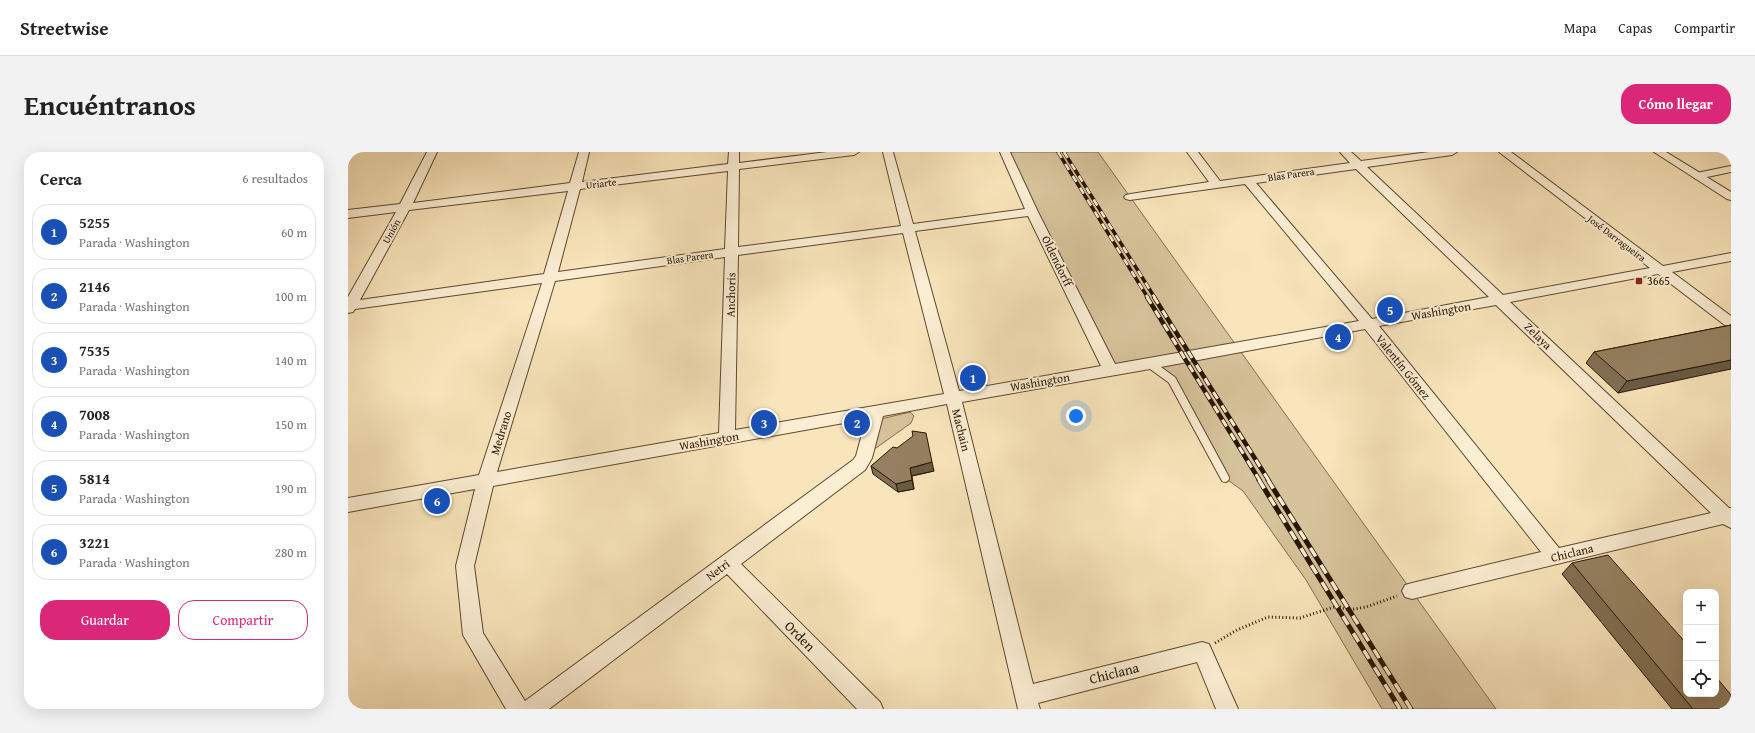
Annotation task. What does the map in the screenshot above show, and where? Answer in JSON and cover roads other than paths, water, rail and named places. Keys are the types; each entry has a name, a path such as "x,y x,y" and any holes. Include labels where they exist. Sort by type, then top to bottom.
{"street":[{"name":"Unión","path":"349,307 404,208 432,152"},
{"name":"Medrano","path":"518,709 473,636 465,566 486,481 550,277 584,152"},
{"name":"Anchoris","path":"727,438 734,152"},
{"name":"Uriarte","path":"348,214 854,152"},
{"name":"Machain","path":"888,152 953,398 1027,703"},
{"name":"Oldendorff","path":"1005,152 1032,212 1110,370"},
{"path":"1192,152 1217,184"},
{"name":"Zelaya","path":"1345,152 1729,517"},
{"name":"Blas Parera","path":"1130,197 1452,152"},
{"name":"José Darragueira","path":"1504,152 1731,323"},
{"path":"1659,152 1731,197"},
{"name":"Valentín Gómez","path":"1246,180 1369,324 1556,557"},
{"name":"Blas Parera","path":"349,307 550,277 1032,212"},
{"name":"Washington","path":"348,505 1150,364 1731,257"},
{"name":"Netri","path":"532,709 859,465 864,458 876,412"},
{"name":"Chiclana","path":"1412,591 1729,517"},
{"name":"Orden","path":"728,563 872,709"},
{"name":"Chiclana","path":"1027,703 1202,651 1226,709"}],"lane":[{"path":"1697,176 1731,169"},
{"path":"1150,364 1172,380 1226,478"}],"railway":[{"path":"1058,152 1148,298"},
{"path":"1064,152 1155,298"},
{"path":"1147,297 1260,481"},
{"path":"1154,297 1269,481"},
{"path":"1259,480 1400,709"},
{"path":"1268,480 1411,709"}],"place":[{"name":"3665","path":"1639,281"},
{"name":"5814","path":"1390,310"},
{"name":"7008","path":"1338,337"},
{"name":"5255","path":"973,378"},
{"name":"7535","path":"764,423"},
{"name":"2146","path":"857,423"},
{"name":"3221","path":"437,501"}]}
